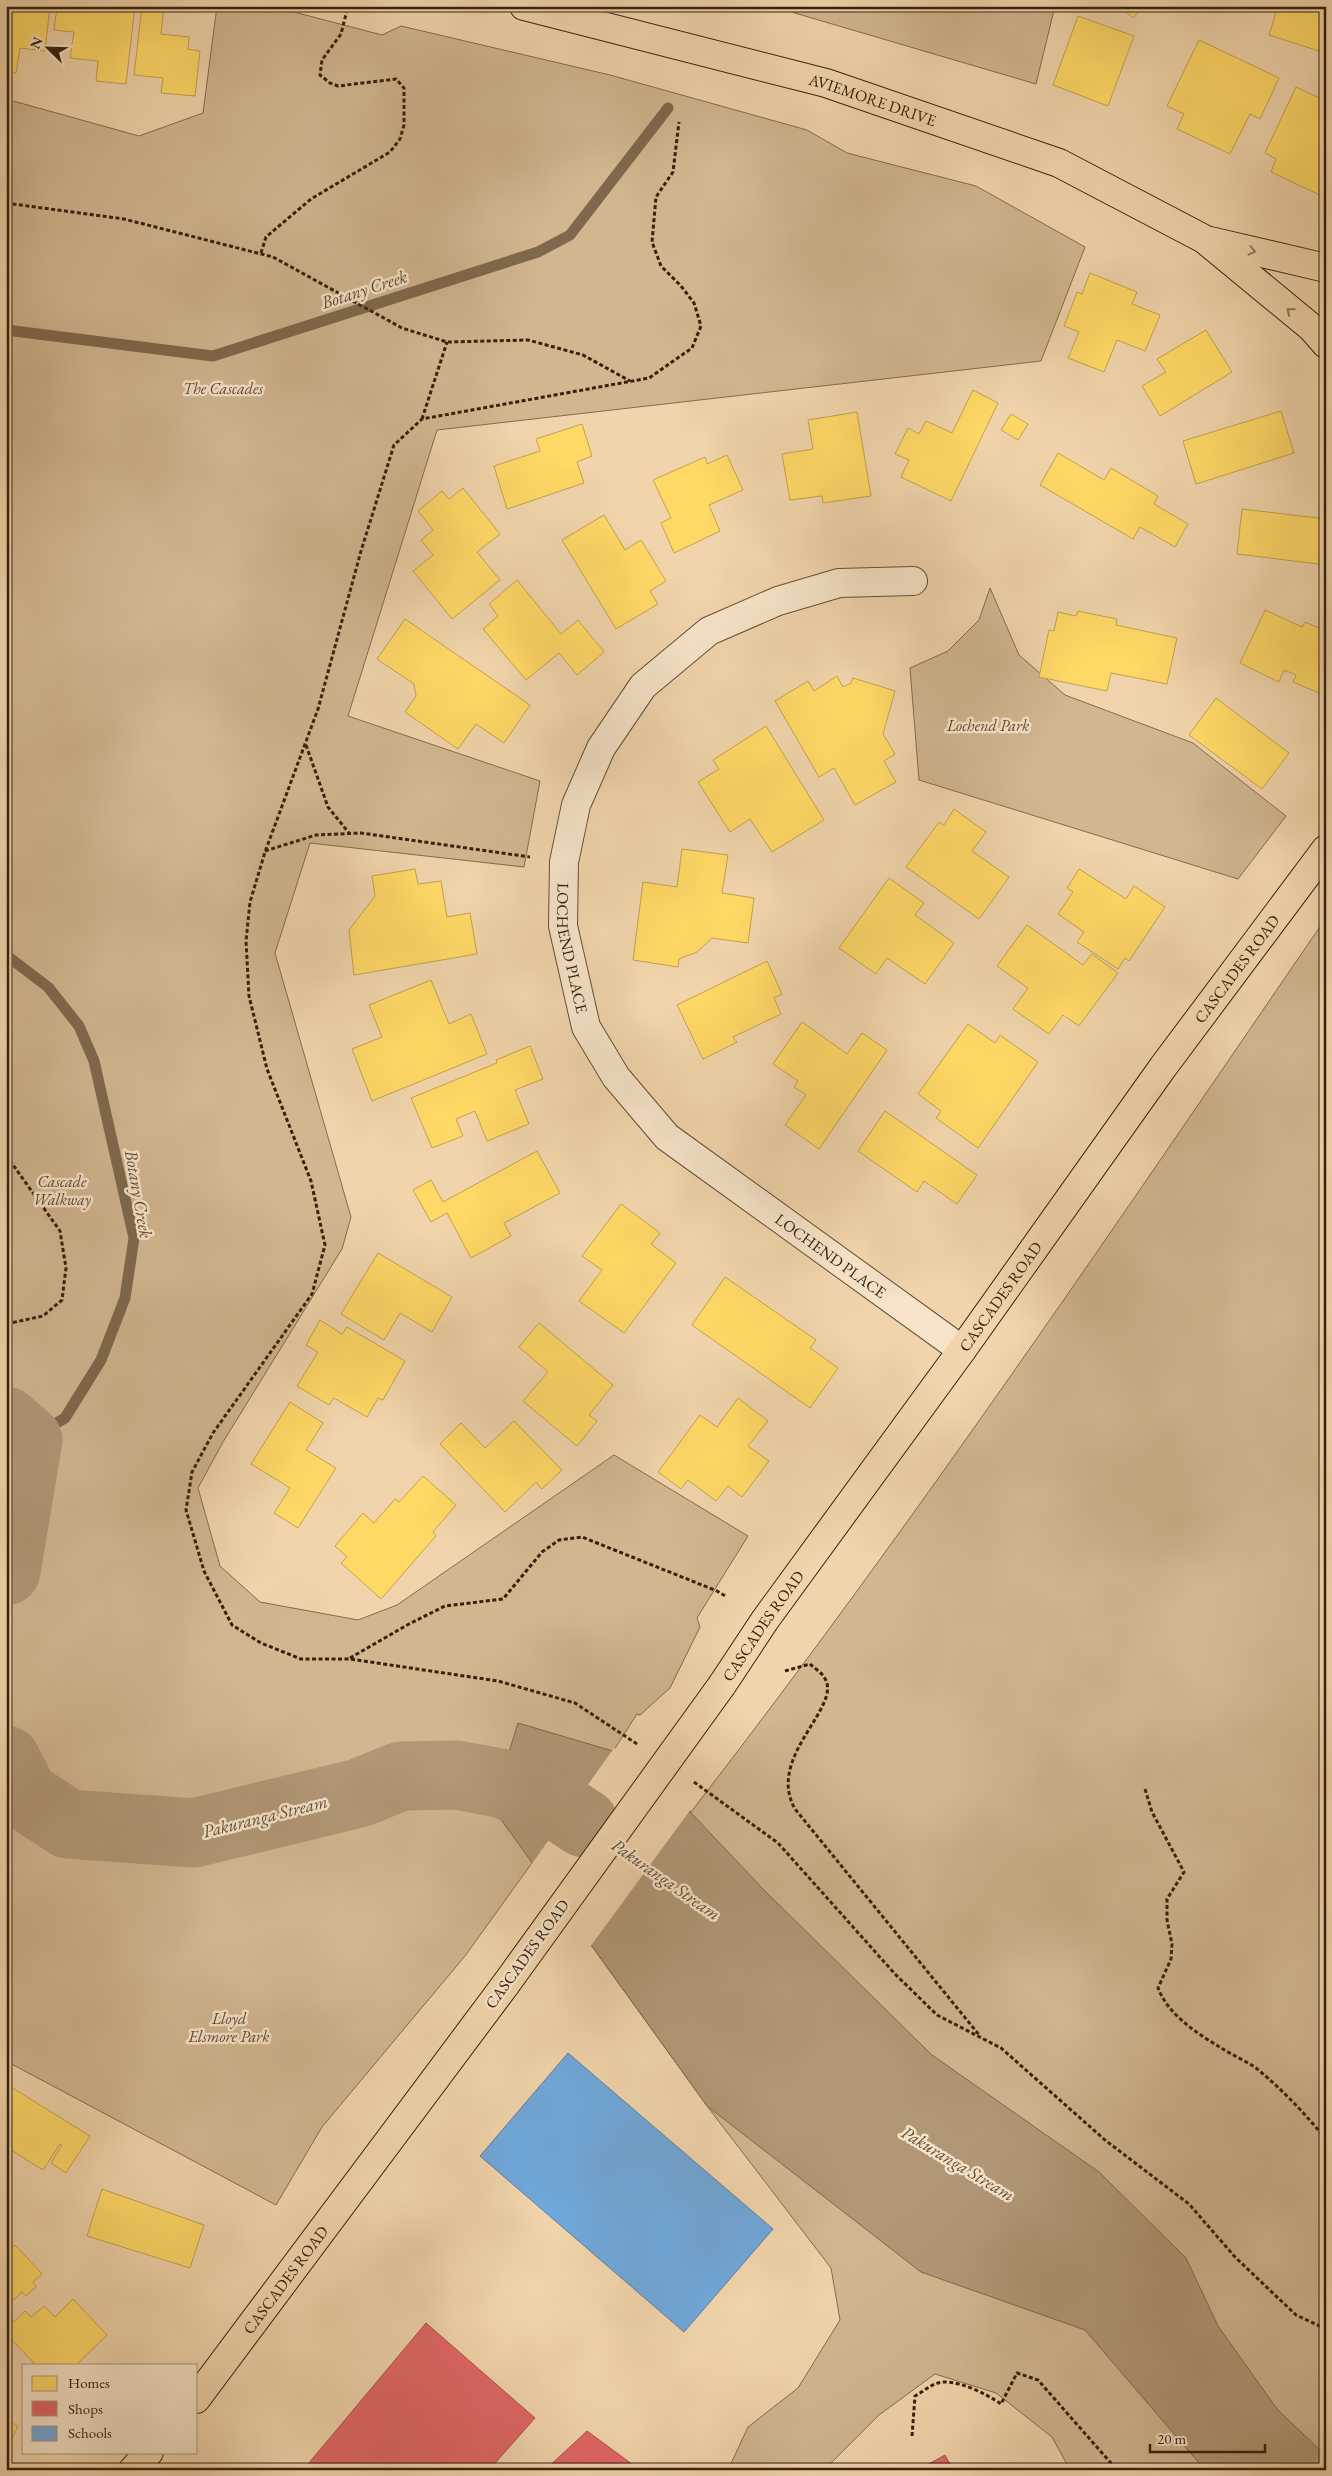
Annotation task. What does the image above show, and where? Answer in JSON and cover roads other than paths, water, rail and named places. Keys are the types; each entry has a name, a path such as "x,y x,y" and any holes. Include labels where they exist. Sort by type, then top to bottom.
{"main road":[{"name":"AVIEMORE DRIVE","path":"524,6 826,83 1050,160 1204,239 1312,328 1326,344"},
{"name":"AVIEMORE DRIVE","path":"1204,239 1326,268"},
{"name":"CASCADES ROAD","path":"198,2396 506,1984 722,1686 764,1620 962,1350 1163,1067 1326,848"},
{"path":"133,2470 147,2454"}],"street":[{"name":"LOCHEND PLACE","path":"913,581 839,583 778,601 709,631 643,686 601,748 576,805 564,862 563,926 586,1027 616,1077 667,1137 962,1350"}],"water":[{"path":"518,1723 640,1759 765,1891 932,2055 1099,2172 1186,2258 1218,2326 1277,2409 1326,2456 1326,2470 1205,2470 1085,2330 921,2272 707,2106 492,1807"}],"waterway":[{"name":"Botany Creek","path":"6,330 213,356 538,252 570,235 668,108"},
{"name":"Botany Creek","path":"6,955 48,987 79,1026 94,1061 134,1238 125,1298 101,1360 65,1418 28,1440"},
{"name":"Pakuranga Stream","path":"6,1421 28,1440 6,1571"},
{"name":"Pakuranga Stream","path":"6,1760 24,1795 68,1824 194,1833 359,1793 401,1776 456,1775 500,1783 552,1802 584,1823"}],"park label":[{"name":"The Cascades","path":"223,388"},
{"name":"Lochend Park","path":"988,725"},
{"name":"Cascade Walkway","path":"62,1190"},
{"name":"Lloyd Elsmore Park","path":"229,2027"}]}
